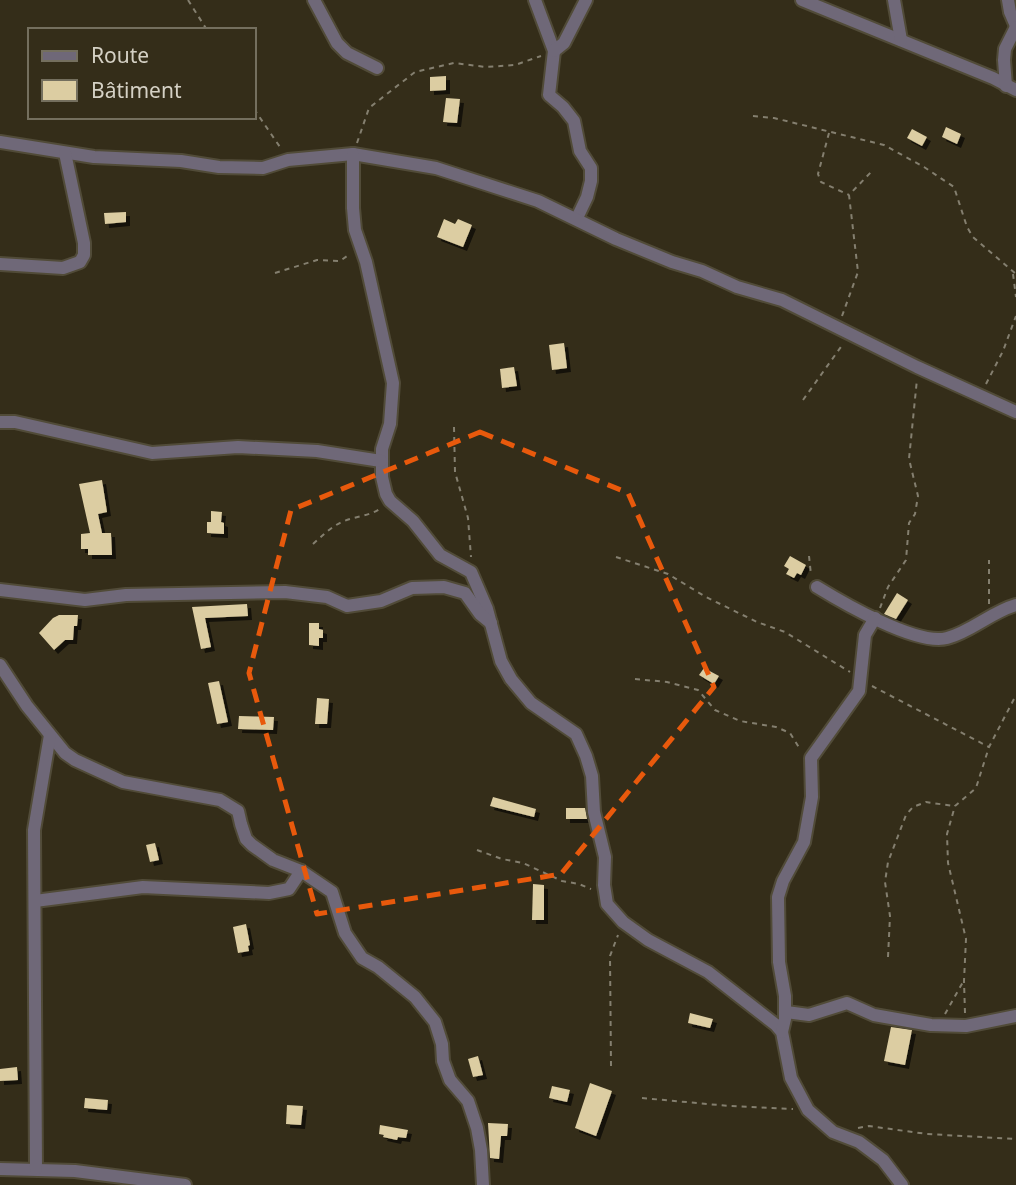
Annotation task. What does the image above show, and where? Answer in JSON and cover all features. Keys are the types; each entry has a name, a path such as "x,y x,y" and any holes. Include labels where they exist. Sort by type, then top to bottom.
{"street":[{"path":"314,0 337,43 346,53 377,68"},
{"path":"535,0 554,51 549,95 574,121 582,155 592,167 587,197 577,218"},
{"path":"554,51 564,43 586,0"},
{"path":"802,0 993,78 1011,88"},
{"path":"894,0 901,40"},
{"path":"993,78 1004,60 1008,41 1016,26 1008,0"},
{"path":"1004,60 1011,88"},
{"path":"0,142 94,157 181,160 219,167 263,168 288,160 354,154 420,164 538,201 616,239 737,287 782,300 918,368 1016,412"},
{"path":"0,264 63,268 80,262 84,255 84,243 65,153"},
{"path":"354,154 355,230 393,383 390,425 381,461 385,490 390,501 413,521 440,555 471,572 491,623 501,662 511,679 531,703 576,734 592,776 595,823 603,841 605,857 607,904 623,922 648,940 708,972 767,1016 782,1032"},
{"path":"0,422 15,422 152,453 238,447 317,452 381,461"},
{"path":"0,590 85,600 138,595 285,592 327,597 347,606 381,601 412,588 444,587 464,593 480,614 491,623"},
{"path":"817,587 862,613 919,637 938,639 948,638 1016,605"},
{"path":"875,618 865,635 859,691 811,758 812,797 804,842 783,881 778,897 779,962 786,1012 782,1032 791,1078 808,1110 833,1132 859,1142 883,1160 902,1185"},
{"path":"0,665 27,706 65,753 75,761 94,767 123,782 210,797 234,807 240,814 246,838 252,845 273,860 301,871 332,892 345,933 362,958 379,967 415,997 435,1022 450,1080 468,1101 477,1128 483,1185"},
{"path":"36,1169 34,830 50,735"},
{"path":"35,901 143,887 269,893 289,889 301,871"},
{"path":"786,1012 809,1014 847,1003 874,1015 931,1025 966,1026 1016,1016"},
{"path":"0,1170 75,1171 185,1185"}],"path":[{"path":"188,0 206,28"},
{"path":"354,154 369,108 415,72 454,63 486,67 515,65 554,51"},
{"path":"256,112 288,160"},
{"path":"753,116 774,118 884,145 954,187 967,227 974,237 1015,274 1016,297"},
{"path":"830,132 818,174 821,182 849,195"},
{"path":"849,195 873,170"},
{"path":"837,327 858,272 849,195"},
{"path":"275,273 317,260 340,261 361,247"},
{"path":"980,394 1003,351 1016,316"},
{"path":"803,400 851,335"},
{"path":"875,618 888,587 906,560 909,523 915,514 918,496 909,459 918,368"},
{"path":"454,427 455,472 468,518 471,572"},
{"path":"313,544 330,528 375,513 390,501"},
{"path":"616,556 668,574 706,597 757,622 785,632 881,692 989,747"},
{"path":"809,556 811,583 817,587"},
{"path":"989,560 990,616"},
{"path":"635,679 667,682 698,690 715,710 740,721 776,727 790,733 811,758"},
{"path":"966,1026 966,939 948,863 947,834 955,806 976,788 989,747 1014,699"},
{"path":"888,957 890,916 885,882 888,862 906,815 913,807 926,802 955,806"},
{"path":"477,850 523,863 562,881 579,884 605,895"},
{"path":"611,1066 610,956 623,922"},
{"path":"931,1025 947,1012 964,981"},
{"path":"642,1098 808,1110"},
{"path":"857,1128 869,1126 927,1134 1016,1139"}],"highlighted area":[{"path":"480,432 628,493 714,687 561,874 317,914 249,673 291,510"}],"building":[{"path":"446,76 446,90 430,91 430,77"},
{"path":"446,98 460,99 457,123 443,122"},
{"path":"946,127 961,134 957,144 942,137"},
{"path":"912,129 927,137 922,146 907,138"},
{"path":"126,212 126,222 105,224 104,213"},
{"path":"444,219 455,224 458,219 472,225 463,247 437,237"},
{"path":"564,343 567,368 552,370 549,345"},
{"path":"514,367 517,386 502,388 500,369"},
{"path":"102,480 107,512 98,514 102,533 111,533 112,555 88,555 88,549 81,549 81,534 90,533 79,484"},
{"path":"211,511 222,512 224,534 207,533"},
{"path":"790,556 806,565 801,575 797,573 794,578 786,574 789,569 784,566"},
{"path":"897,593 908,600 896,619 884,614"},
{"path":"247,604 248,616 205,618 211,647 201,649 192,607"},
{"path":"59,615 78,615 77,626 74,626 73,640 65,640 54,650 39,633"},
{"path":"309,623 319,623 319,629 323,630 319,646 309,645"},
{"path":"704,668 719,676 714,684 699,675"},
{"path":"219,681 228,722 217,724 208,683"},
{"path":"317,698 329,699 327,724 315,724"},
{"path":"239,716 274,717 273,730 238,729"},
{"path":"493,797 536,809 534,817 490,806"},
{"path":"566,808 585,808 587,819 566,819"},
{"path":"155,843 159,860 150,862 146,845"},
{"path":"533,884 544,885 544,920 532,920"},
{"path":"246,924 249,951 238,953 233,927"},
{"path":"690,1013 713,1019 710,1028 688,1023"},
{"path":"891,1027 912,1030 905,1065 884,1061"},
{"path":"478,1056 483,1075 473,1077 468,1059"},
{"path":"17,1067 18,1080 0,1081 0,1069"},
{"path":"590,1083 612,1091 596,1136 575,1128"},
{"path":"552,1086 570,1090 567,1102 549,1098"},
{"path":"85,1098 108,1100 107,1110 84,1108"},
{"path":"287,1105 303,1106 301,1125 286,1124"},
{"path":"488,1123 508,1124 507,1136 501,1136 499,1159 490,1158"},
{"path":"380,1125 408,1130 406,1138 398,1137 397,1140 383,1137 384,1135 379,1134"}]}
